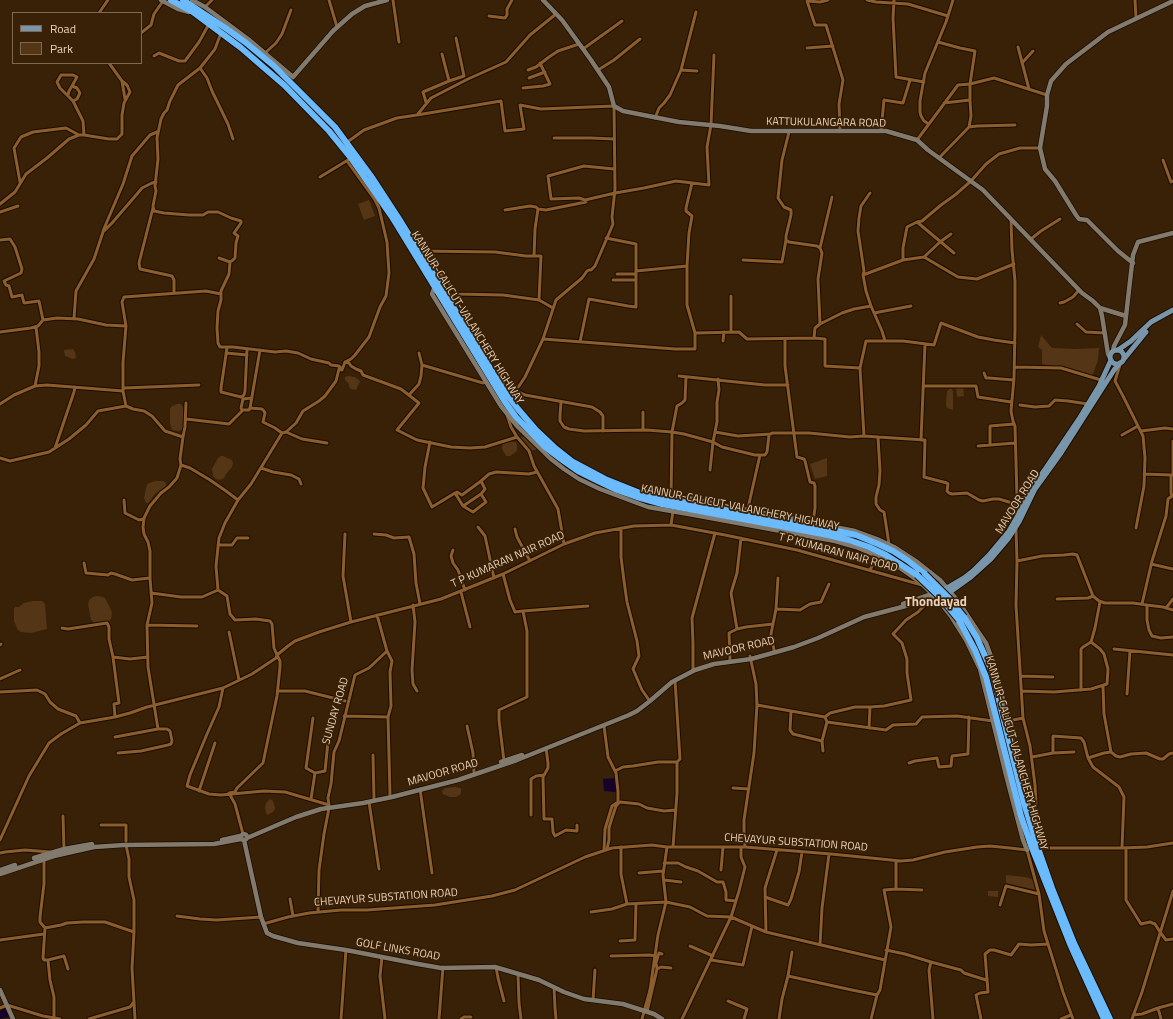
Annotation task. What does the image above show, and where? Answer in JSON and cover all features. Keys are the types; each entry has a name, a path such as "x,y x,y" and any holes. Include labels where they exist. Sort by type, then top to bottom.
{"highway":[{"name":"KANNUR-CALICUT-VALANCHERY HIGHWAY","path":"171,0 192,12 240,47 284,85 329,131 392,217 505,402 516,417 544,446 578,471 617,490 650,501 828,535 849,540 886,555 918,575 961,618"},
{"name":"KANNUR-CALICUT-VALANCHERY HIGHWAY","path":"182,0 245,42 274,66 335,127 371,176 419,251 502,388 536,430 573,462 605,480 640,493 856,535 893,551 907,560 937,584 949,598 961,618 986,677 1010,760 1055,896 1074,943 1110,1019"},
{"name":"KANNUR-CALICUT-VALANCHERY HIGHWAY","path":"1010,760 1021,816 1051,898 1104,1019"}],"main road":[{"name":"MAVOOR ROAD","path":"1014,527 1028,492 1068,437 1101,380 1110,358 1116,351 1131,341 1152,322 1173,310"},
{"name":"MAVOOR ROAD","path":"932,597 949,590 980,565 1014,527 1036,489 1114,370 1150,327 1173,314"},
{"path":"1110,358 1115,364 1122,361 1123,353 1116,351"}],"street":[{"path":"100,12 108,0"},
{"path":"142,32 151,25 154,14 162,0 178,9 192,12"},
{"path":"192,0 205,7 266,53 293,77 337,28 352,14 365,6 387,0"},
{"path":"205,7 212,0"},
{"path":"329,0 337,28"},
{"path":"393,0 399,42"},
{"path":"489,16 505,18 507,15 507,9 512,0"},
{"path":"515,390 525,378 543,339 556,300 582,278 587,271 591,270 595,266 612,224 615,193 614,106 609,87 562,20 542,0"},
{"path":"828,0 820,2 807,1 815,25 826,25 843,80 839,104 840,130"},
{"path":"867,0 894,1 948,16"},
{"path":"912,5 914,0"},
{"path":"929,124 921,116 920,112 920,101 925,73 946,22 953,0"},
{"path":"1135,0 1136,18"},
{"path":"894,1 893,18 896,77 924,82"},
{"path":"1133,263 1118,251 1087,220 1079,219 1076,216 1046,169 1040,148 1047,106 1047,95 1051,81 1066,64 1108,32 1173,1"},
{"path":"266,53 276,43 282,34 291,10"},
{"path":"655,118 659,108 664,104 670,95 681,70 696,12"},
{"path":"417,115 426,102 431,98 506,62 530,35 556,14"},
{"path":"583,49 622,21"},
{"path":"154,56 159,53 179,61 185,61 199,42 209,24"},
{"path":"174,293 174,280 172,276 140,269 139,263 156,191 158,159 156,143 157,132 161,119 167,110 178,86 200,68 215,49 221,33"},
{"path":"426,102 423,92 464,76 456,38"},
{"path":"598,70 626,51 640,39"},
{"path":"938,42 975,51 970,84 971,116 969,127 939,158"},
{"path":"528,70 536,67 558,51 579,44"},
{"path":"807,48 833,46"},
{"path":"1018,47 1029,90"},
{"path":"1022,63 1033,51"},
{"path":"442,54 449,81"},
{"path":"614,169 584,166 548,176 551,199 579,198 585,200 676,181 709,185 707,146 711,125 714,55"},
{"path":"523,88 550,84 540,63"},
{"path":"0,204 15,192 26,174 69,139 79,135 84,135 117,139 122,134 122,115 125,101 130,92 127,85 122,81 110,64"},
{"path":"200,68 207,78 228,124 233,139"},
{"path":"681,70 697,71"},
{"path":"529,78 545,72"},
{"path":"68,95 78,78 61,75 57,82 60,88 73,101 83,121 84,135"},
{"path":"917,140 958,85 970,84 994,78 1047,95"},
{"path":"881,131 884,100 903,103 910,80"},
{"path":"122,81 125,101"},
{"path":"72,86 77,88 80,93 73,101"},
{"path":"346,143 364,130 397,118 501,100 505,131 524,129 520,105 541,109 614,106"},
{"path":"944,103 970,100"},
{"name":"KATTUKULANGARA ROAD","path":"614,106 623,111 655,118 751,131 886,131 917,140 928,150 983,190 1079,290 1100,308"},
{"path":"969,127 1015,125"},
{"path":"20,182 14,148 21,137 33,132 66,128 79,135"},
{"path":"74,318 76,291 94,259 103,232 123,184 132,156 150,135 157,132"},
{"path":"742,260 782,262 791,210 784,207 778,198 782,160 789,132"},
{"path":"554,138 614,139"},
{"path":"903,260 903,248 907,227 922,221 955,195 971,181 986,164 999,154 1020,148 1040,148"},
{"path":"218,590 216,566 218,544 225,523 238,500 261,468 282,433 286,432 296,423 303,411 320,401 325,396 336,381 339,369 342,370 346,362 355,355 369,337 380,307 386,296 389,274 387,242 379,208 375,200 349,160 320,177"},
{"path":"1163,160 1171,182 1173,181"},
{"path":"103,232 142,188 156,182"},
{"path":"543,339 675,349 695,349 695,333 687,305 687,266 689,233 692,216 686,211 686,208 692,183"},
{"path":"504,210 530,206 546,210 615,193"},
{"path":"870,193 861,206 858,218 858,231 864,271 863,275 871,306 882,331 884,341"},
{"path":"820,324 818,278 822,253 820,248 832,196"},
{"path":"0,212 18,206"},
{"path":"153,206 154,211 159,212 203,215 208,212 218,212 241,221 234,233 238,236 235,258 230,262 229,274 222,289 222,300 218,310 217,336 220,347 298,353 311,360 339,366 342,370"},
{"path":"534,256 535,229 538,209"},
{"path":"1011,218 1014,264 1015,343 1015,367 1011,402 1015,426 1017,497 1026,498"},
{"path":"1031,239 1060,219"},
{"path":"918,222 954,253"},
{"path":"863,275 903,260 924,257 951,234"},
{"path":"1116,351 1114,346 1125,326 1134,255 1138,242 1172,234"},
{"path":"580,342 588,299 636,307 636,244 606,238"},
{"path":"0,240 10,239 22,269 22,273 4,281 6,285 9,286 12,297 22,296 24,303 39,301 43,320"},
{"path":"786,240 789,242 817,246 820,248"},
{"path":"419,251 495,252 526,256 541,256 539,300"},
{"path":"924,257 958,277 977,279 1014,264"},
{"path":"219,258 230,262"},
{"path":"617,274 687,266"},
{"path":"436,278 441,274 445,277 457,294 503,295 539,300 553,308"},
{"path":"613,280 636,280"},
{"path":"435,286 432,294 506,412 518,427 551,459 579,479 600,489 648,506 835,541 856,547 900,568 925,587 932,597 951,616 966,640 980,669 988,697 992,721 1010,760 1033,820 1039,841 1038,848 1124,848 1173,843"},
{"path":"1060,303 1072,297 1079,290"},
{"path":"126,406 123,389 123,351 126,326 122,302 124,298 206,291 221,294"},
{"path":"731,296 731,332"},
{"path":"814,338 815,328 820,324 842,313 871,306"},
{"path":"874,313 911,306"},
{"path":"1100,308 1126,316"},
{"path":"1100,308 1110,358"},
{"path":"0,332 36,327 43,320 57,318 74,318 106,325 126,326"},
{"path":"864,436 860,368 866,341 903,341 934,345 941,323 978,337 1015,343"},
{"path":"1077,324 1086,332 1105,333"},
{"path":"35,386 39,366 36,327"},
{"path":"723,341 724,332"},
{"path":"695,333 738,332 747,339 825,339 825,366 860,368"},
{"path":"785,339 785,366 798,457 804,459 810,482 814,483 815,486 815,508 813,522"},
{"path":"921,440 925,344"},
{"path":"227,348 221,388 222,392 241,397 244,395 245,391 248,349"},
{"path":"250,408 260,350"},
{"path":"226,353 247,355"},
{"path":"409,395 419,384 422,365 420,353"},
{"path":"1122,361 1115,381 1143,436 1143,491 1136,528"},
{"path":"346,362 361,371 363,375 401,389 419,403 397,430 417,440 451,447 470,448 485,447 517,437"},
{"path":"422,365 483,383 486,381"},
{"path":"1015,367 1061,368 1101,380"},
{"path":"984,373 986,378 1014,380"},
{"path":"495,376 499,377 505,386 510,390 515,390 525,395 592,407 603,416 603,431"},
{"path":"679,376 766,385 788,385"},
{"path":"686,377 685,400 682,404 677,406 672,432 671,499 677,496 813,522 855,531 877,538 917,562 940,580 970,618 986,643 995,667 1008,720 1010,760 1023,840 1039,894 1044,931 1073,1019"},
{"path":"710,470 717,422 717,402 719,390 718,379"},
{"path":"0,404 14,395 35,386 47,385 123,389 199,385"},
{"path":"923,386 976,386 978,397 1011,402"},
{"path":"54,448 75,387"},
{"path":"243,410 241,408 243,399 251,398"},
{"path":"1020,405 1035,407 1049,406 1055,400 1088,404"},
{"path":"561,402 560,421 564,427 569,429 584,431 643,430 672,432 713,442 722,447 760,455 765,455 767,452 769,435 771,434"},
{"path":"158,729 148,667 147,625 152,603 150,551 144,534 144,519 150,506 177,478 181,466 180,459 183,437 185,433 186,403"},
{"path":"0,458 10,461 49,452 69,439 86,425 98,411 126,406 144,411 152,416 165,431 183,437"},
{"path":"186,419 229,424 243,410 249,410 250,408 262,409 265,413 263,422 282,433"},
{"path":"506,412 509,422 517,437 529,451 534,466 558,509 564,544"},
{"path":"643,412 643,430"},
{"path":"990,445 990,426 1014,424"},
{"path":"1122,435 1138,426"},
{"path":"1141,431 1165,428 1173,429"},
{"path":"286,432 302,439 327,443"},
{"path":"715,432 738,436 776,433 809,433 850,437 864,436 925,440 924,477 947,483 947,491 952,494 967,492 979,500 999,499 1022,506"},
{"path":"878,437 880,471 876,504 880,510 884,512 889,545"},
{"path":"1142,604 1151,564 1166,516 1168,499 1172,496 1173,441"},
{"path":"430,442 423,488 432,507 457,492 462,495 489,474 496,472 529,474 537,472"},
{"path":"978,446 1015,443"},
{"path":"748,508 760,455"},
{"path":"181,466 190,468 238,500"},
{"path":"261,468 291,475 299,479 301,484"},
{"path":"1144,474 1172,475"},
{"path":"463,506 486,489 481,481"},
{"path":"455,493 463,506 473,512 486,502 481,494"},
{"path":"124,500 125,513 139,520 144,519"},
{"path":"689,509 694,515"},
{"path":"671,525 673,511"},
{"name":"T P KUMARAN NAIR ROAD","path":"80,723 115,717 155,705 223,688 252,674 274,660 288,646 299,640 351,622 435,601 494,578 564,544 595,533 621,528 634,526 671,525 741,538 797,550 925,587"},
{"path":"478,527 485,536 494,578"},
{"path":"1014,527 1017,561 1016,605 1023,718 1032,757 1035,779 1036,795 1033,820"},
{"path":"621,528 621,558 625,588 639,656 633,669 642,690 649,700"},
{"path":"515,529 517,537 530,561"},
{"path":"692,670 692,618 715,533"},
{"path":"345,534 343,576 351,622"},
{"path":"374,534 394,538 409,537 414,554 416,583 420,604"},
{"path":"218,544 232,545 237,538 248,538"},
{"path":"737,629 731,593 737,573 741,538"},
{"path":"453,550 451,556 453,563 458,570 465,590"},
{"path":"1017,561 1042,556 1073,554 1076,555 1093,596 1100,602 1142,604 1173,610"},
{"path":"870,570 877,556"},
{"path":"84,563 86,573 108,575 111,573 132,580 150,578"},
{"path":"1151,564 1173,570"},
{"path":"503,574 515,612 588,606"},
{"path":"774,650 771,634 776,609 778,578"},
{"path":"776,609 800,610 810,604 820,602 829,584"},
{"path":"922,597 927,591 925,587"},
{"path":"151,593 181,597 202,597 218,590"},
{"path":"218,590 227,596 230,614 235,620 256,619 270,621 272,624 274,648 280,661 278,691 263,763 237,788 235,792 221,795 209,794 187,786 206,734 219,707 223,688"},
{"path":"460,592 470,627"},
{"path":"1057,598 1088,598 1093,596"},
{"name":"MAVOOR ROAD","path":"126,843 214,844 244,837 329,806 390,795 474,772 528,753 622,716 649,700 671,680 714,661 750,657 774,650 818,635 864,615 922,597 932,597"},
{"path":"757,706 825,717 830,713 855,707 884,706 911,700 907,673 907,658 902,643 893,634 906,620 918,612 932,597"},
{"name":"MAVOOR ROAD","path":"329,806 369,802 392,797 470,776 517,760 604,726 637,711 675,680 692,670 801,644 873,614 913,605 932,597"},
{"path":"1166,608 1173,599"},
{"path":"1081,690 1081,649 1091,642 1100,602"},
{"path":"1147,605 1149,630 1152,636 1161,638 1173,637"},
{"path":"414,606 415,622 412,670 413,684 417,691"},
{"path":"504,761 499,710 527,697 527,631 523,611"},
{"path":"377,615 387,651 392,661 390,672 391,706 388,717 390,795"},
{"path":"62,628 68,629 107,623 109,627 109,639 119,703 114,704 115,717"},
{"path":"730,659 728,633 746,627 773,624"},
{"path":"147,625 197,626"},
{"path":"229,632 239,680"},
{"path":"1022,691 1054,692 1081,690 1107,684 1108,669 1104,654 1091,642"},
{"path":"1114,649 1173,655"},
{"name":"SUNDAY ROAD","path":"318,912 319,870 329,806 328,798 334,752 355,675 368,668 387,651"},
{"path":"1128,694 1130,651"},
{"path":"113,658 148,657"},
{"path":"682,1019 731,917 745,867 741,857 754,753 757,706 756,684 750,657"},
{"path":"0,679 20,670"},
{"path":"1021,676 1053,677"},
{"path":"673,847 677,793 677,762 680,759 675,680"},
{"path":"1103,686 1104,714 1111,752 1120,757 1131,754 1146,753 1160,759 1163,759 1169,754 1173,753"},
{"path":"0,692 37,690 45,694 50,702 58,709 76,716 80,723 61,734 49,744 29,776 0,840"},
{"path":"278,691 305,691 345,700"},
{"path":"869,728 870,707"},
{"path":"792,711 790,730 792,734 822,741"},
{"path":"344,716 388,717"},
{"path":"827,722 886,730 893,725 916,724 922,717 957,716 992,721"},
{"path":"823,752 822,741 827,722 825,717"},
{"path":"909,763 937,758 939,767 951,766 952,756 968,754 969,717"},
{"path":"313,718 306,768 315,773 325,771 330,722"},
{"path":"1008,720 1023,718"},
{"path":"467,726 474,753 474,772"},
{"path":"604,726 608,757 615,771 617,781 618,802 612,806 605,829 605,850"},
{"path":"115,737 158,729 167,729 170,731 171,736 171,744 168,745 141,751 118,753"},
{"path":"1053,753 1053,736 1081,738 1084,742 1088,758 1093,767 1119,786 1123,793 1124,802 1126,900 1141,924 1150,922 1155,924 1166,940 1173,940"},
{"path":"199,790 215,743"},
{"path":"546,748 548,768 543,777 544,819 552,820 553,832 555,836 566,830 576,831 577,826"},
{"path":"1032,757 1053,753 1074,752"},
{"path":"1088,758 1111,752"},
{"path":"373,755 374,798"},
{"path":"615,771 623,767 658,762 677,762"},
{"path":"311,799 315,773"},
{"path":"531,815 531,779 536,776 544,775"},
{"path":"733,788 749,789"},
{"path":"420,789 432,873"},
{"path":"229,793 264,791 285,792 311,799 329,806"},
{"path":"229,793 235,804 244,837"},
{"path":"369,802 379,869"},
{"path":"605,850 609,840 609,828 612,818 616,806 620,802 639,804 647,808 664,811 676,810"},
{"path":"63,816 64,849"},
{"path":"101,825 126,825 129,877 134,900 132,968 135,1019"},
{"name":"GOLF LINKS ROAD","path":"244,837 263,924 267,933 273,936 298,943 346,950 443,968 496,967 539,980 564,992 584,999 623,1004 654,1014 662,1019"},
{"path":"0,874 64,849 93,844 126,843"},
{"path":"0,870 56,853 126,843"},
{"name":"CHEVAYUR SUBSTATION ROAD","path":"263,924 293,916 318,912 435,906 492,896 515,890 579,859 605,850 621,847 652,845 667,847 743,847 896,861 913,860 945,852 990,846 1027,850"},
{"path":"621,847 621,874 627,904"},
{"path":"646,1012 658,935 666,902 663,871 667,847"},
{"path":"721,870 722,847"},
{"path":"0,853 25,850 56,853"},
{"path":"766,932 765,888 777,850"},
{"path":"765,897 788,905 799,872 802,852"},
{"path":"820,945 822,908 829,854"},
{"path":"44,858 44,884 40,918 40,922 45,928 43,958 44,960 48,960 64,956 68,969"},
{"path":"896,861 896,889"},
{"path":"664,863 678,862 717,882 723,882 726,892 726,900 736,901"},
{"path":"639,873 663,871"},
{"path":"664,880 681,882"},
{"path":"1000,905 1006,886 1039,894"},
{"path":"870,1019 877,995 880,990 890,926 884,890 922,890"},
{"path":"1132,1019 1173,891"},
{"path":"290,899 293,916"},
{"path":"591,912 612,909 627,904 666,902 690,908 707,916 731,917 766,932 885,960"},
{"path":"620,941 636,940 636,904"},
{"path":"177,916 217,920 261,917"},
{"path":"45,928 67,923 105,922 134,932"},
{"path":"711,960 744,965 752,926"},
{"path":"0,940 44,934"},
{"path":"981,1019 976,995 988,992 985,954 990,950 994,950 1011,955 1019,944 1048,944"},
{"path":"690,946 713,956"},
{"path":"341,1019 346,950"},
{"path":"886,950 957,968 964,973 986,980"},
{"path":"779,1019 792,952"},
{"path":"642,1019 646,1012 657,969 656,963 658,956 659,953 662,954"},
{"path":"611,956 655,956"},
{"path":"382,957 380,976 385,1019"},
{"path":"48,960 50,980 54,997 54,1018"},
{"path":"931,962 929,970 933,1019"},
{"path":"496,967 504,1001"},
{"path":"657,969 661,967 670,968"},
{"path":"439,1019 443,968"},
{"path":"593,1000 595,970"},
{"path":"518,974 521,1019"},
{"path":"788,976 877,995"},
{"path":"554,987 554,1008 556,1019"},
{"path":"0,990 13,1019"},
{"path":"728,1001 747,1009 744,1019"},
{"path":"89,1019 130,1007 134,1002"},
{"path":"1133,1015 1142,1014 1173,1004"},
{"path":"0,1008 7,1005 60,1019"},
{"path":"1158,1008 1161,1019"},
{"path":"1061,1019 1071,1015"},
{"path":"461,1019 471,1016"}],"green space":[{"path":"369,200 375,216 364,220 358,204"},
{"path":"1041,335 1052,348 1099,348 1098,360 1092,377 1059,367 1042,364 1042,350 1038,347"},
{"path":"73,349 76,358 73,359 65,356 64,350"},
{"path":"345,377 355,377 360,381 356,390 351,389 345,380"},
{"path":"956,384 963,384 964,396 957,397"},
{"path":"951,388 953,391 953,410 947,408 946,405 947,391"},
{"path":"181,404 184,410 184,429 179,431 172,430 170,423 170,409 172,406"},
{"path":"530,436 538,449 530,451 519,437"},
{"path":"509,441 516,442 517,451 510,456 506,456 502,446 504,443"},
{"path":"221,456 232,460 233,463 232,467 224,478 220,480 213,476 212,469 218,458"},
{"path":"827,458 827,476 815,479 810,464"},
{"path":"155,481 163,481 166,483 166,486 155,494 148,503 146,503 144,498 147,484"},
{"path":"97,596 105,598 112,612 111,619 98,626 91,620 88,604 89,600"},
{"path":"42,601 45,604 47,629 31,633 21,632 18,630 14,621 14,609 15,607 19,607 24,603"},
{"path":"445,788 461,788 461,794 456,797 450,797 443,794 442,791"},
{"path":"270,799 273,801 275,808 274,811 268,815 265,807 266,803"},
{"path":"1006,875 1032,879 1036,890 1006,883"},
{"path":"988,891 998,891 998,897 988,896"}],"shaded area":[{"path":"617,778 616,792 604,791 603,779"},
{"path":"4,1006 10,1017 0,1019 0,1008"}],"district":[{"name":"Thondayad","path":"936,603"}]}
